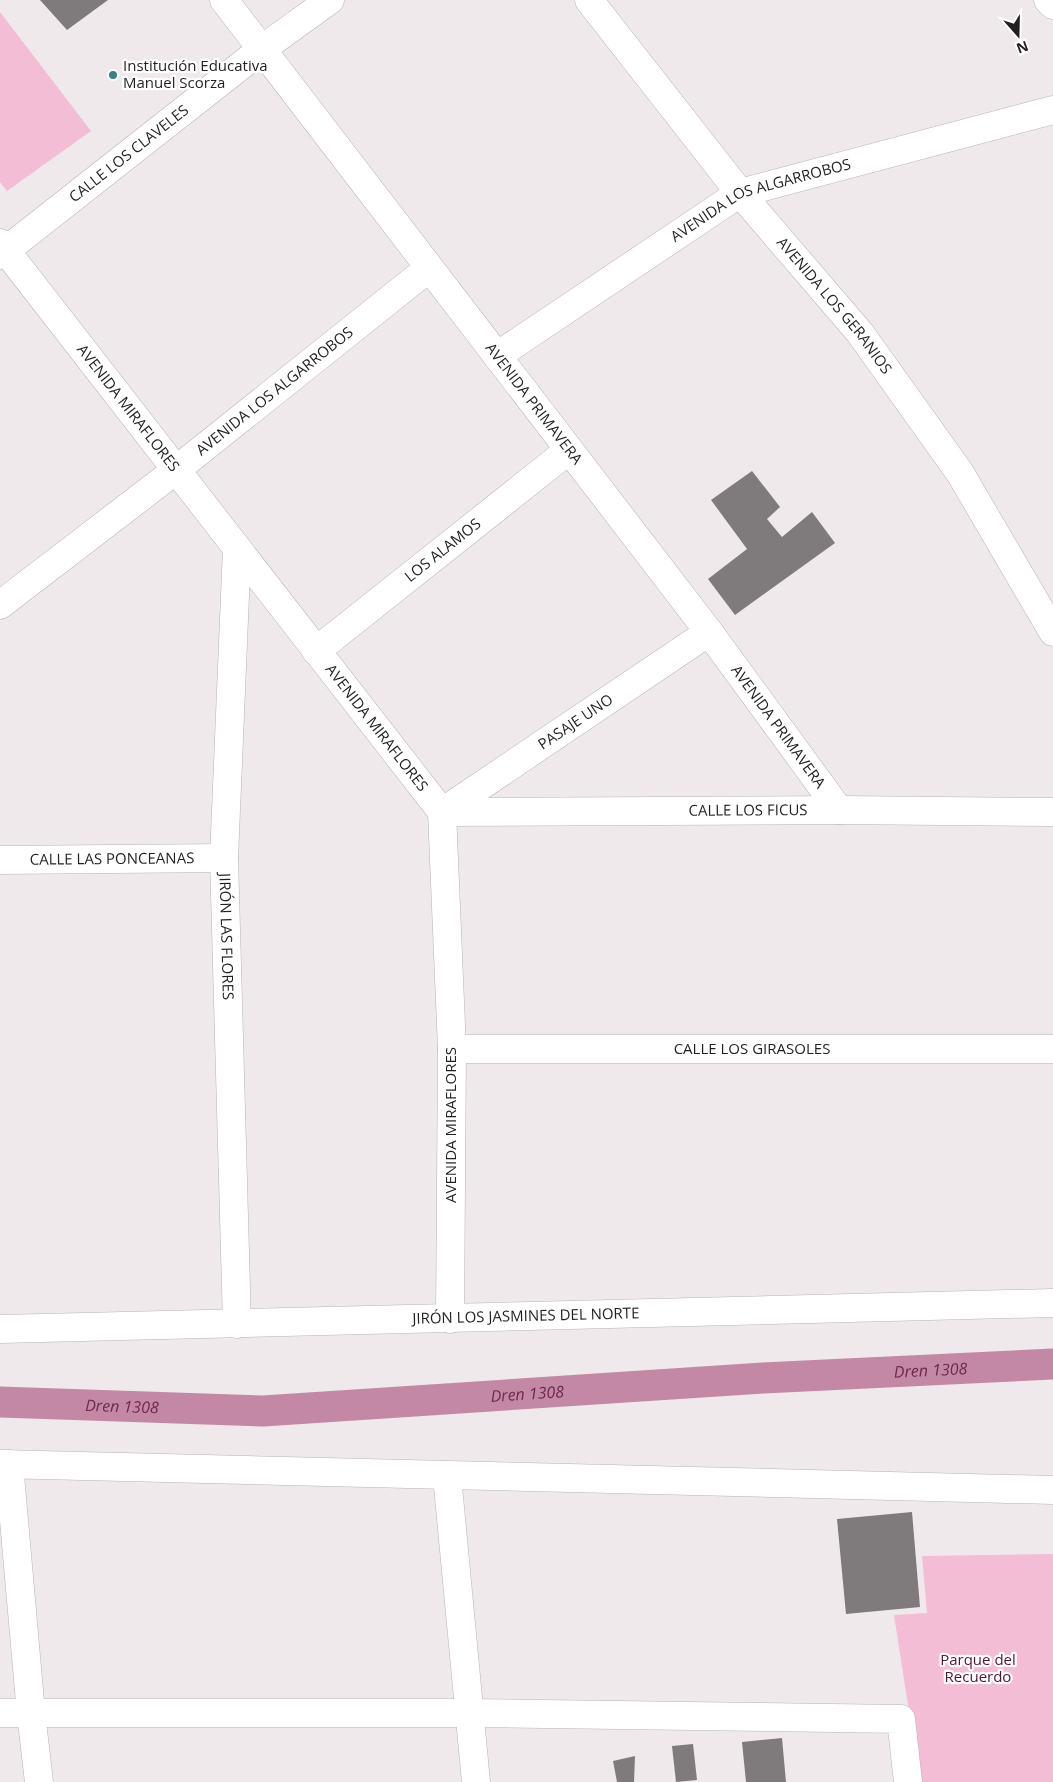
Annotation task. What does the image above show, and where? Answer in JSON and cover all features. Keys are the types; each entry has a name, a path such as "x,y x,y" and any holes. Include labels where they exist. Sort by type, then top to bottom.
{"street":[{"name":"AVENIDA PRIMAVERA","path":"224,0 709,632 839,810"},
{"name":"CALLE LOS CLAVELES","path":"2,249 262,49 330,0"},
{"name":"AVENIDA LOS GERANIOS","path":"589,0 740,192 860,333 955,465 1053,632"},
{"path":"1048,0 1053,5"},
{"name":"AVENIDA LOS ALGARROBOS","path":"497,356 740,192 1053,110"},
{"name":"AVENIDA MIRAFLORES","path":"2,249 442,812 452,1049 450,1319"},
{"name":"AVENIDA LOS ALGARROBOS","path":"0,605 176,470 429,268"},
{"name":"LOS ALAMOS","path":"316,650 569,450"},
{"name":"JIRÓN LAS FLORES","path":"237,548 224,858 237,1324"},
{"name":"PASAJE UNO","path":"442,812 709,632"},
{"name":"CALLE LOS FICUS","path":"442,812 839,810 1053,812"},
{"name":"CALLE LAS PONCEANAS","path":"0,860 224,858"},
{"name":"CALLE LOS GIRASOLES","path":"452,1049 1053,1049"},
{"name":"JIRÓN LOS JASMINES DEL NORTE","path":"0,1329 1053,1304"},
{"path":"39,1782 4,1464 1053,1490"},
{"path":"447,1476 476,1782"},
{"path":"0,1713 470,1713 901,1718 908,1782"}],"green space":[{"path":"0,12 91,131 7,191 0,182"},
{"name":"Parque del Recuerdo","path":"1053,1554 1053,1782 920,1782 894,1615 927,1613 922,1556"}],"building":[{"path":"40,0 108,0 67,30"},
{"path":"752,471 780,507 767,519 782,537 812,512 835,543 735,615 708,579 747,549 711,500"},
{"path":"912,1512 920,1607 846,1614 837,1519"},
{"path":"782,1738 786,1782 746,1782 742,1742"},
{"path":"693,1744 697,1780 676,1782 672,1746"},
{"path":"635,1756 634,1782 617,1782 613,1761"}],"waterway":[{"name":"Dren 1308","path":"0,1402 263,1411 763,1378 1053,1364"}],"place":[{"name":"Institución Educativa Manuel Scorza","path":"113,75"}]}
